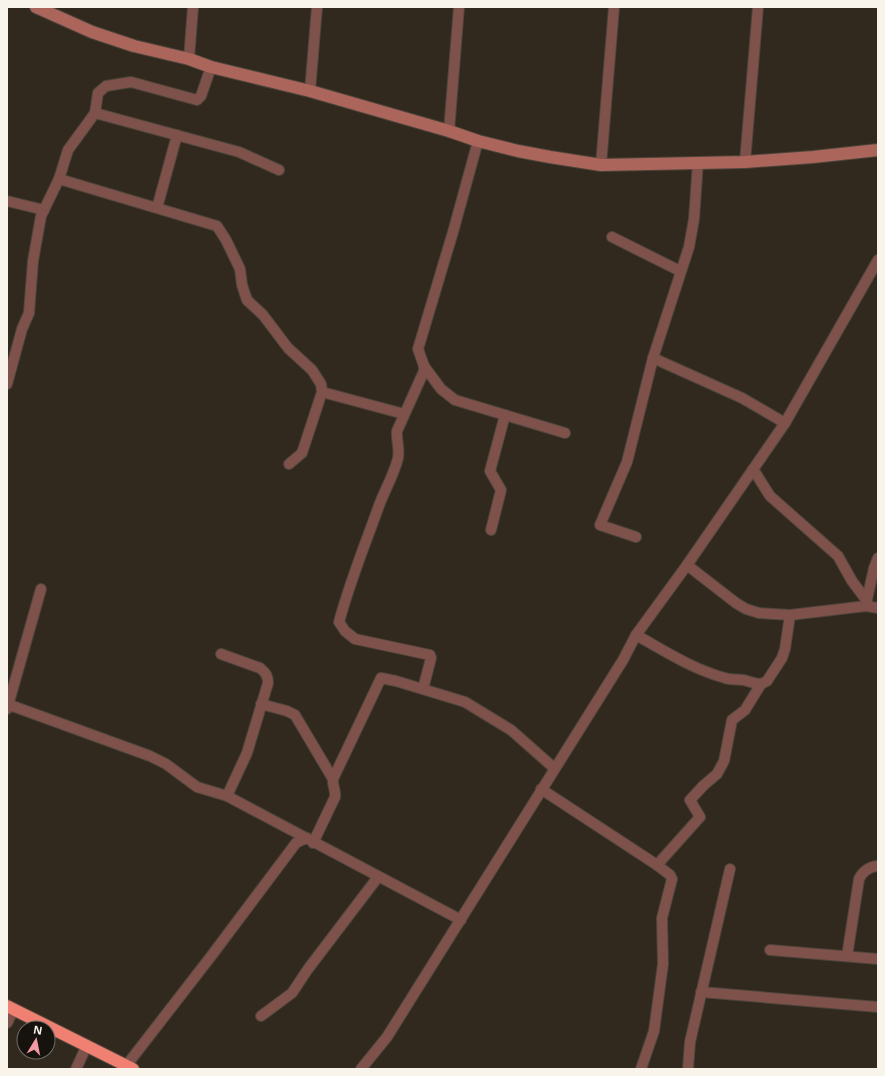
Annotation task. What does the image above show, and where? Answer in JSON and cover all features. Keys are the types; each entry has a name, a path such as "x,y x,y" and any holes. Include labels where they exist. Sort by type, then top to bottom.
{"highway":[{"path":"10,1008 88,1045 129,1067"}],"street":[{"path":"36,7 92,32 134,46 189,59 211,67 310,91 449,131 478,141 518,151 601,165 745,162 814,158 878,150"},
{"path":"189,59 193,7"},
{"path":"310,91 317,7"},
{"path":"449,131 459,7"},
{"path":"601,165 614,7"},
{"path":"745,162 758,7"},
{"path":"7,384 22,329 29,313 32,261 39,224 59,179 68,150 95,114 98,93 106,86 131,82 197,100 201,96 211,67"},
{"path":"95,114 239,152 279,170"},
{"path":"157,208 177,135"},
{"path":"478,141 453,232 418,349 424,366 441,389 455,400 565,433"},
{"path":"636,537 600,525 627,462 653,358 689,247 694,218 698,162"},
{"path":"59,179 217,226 226,240 240,269 242,285 248,300 263,315 288,348 312,370 320,384 322,392 302,453 288,464"},
{"path":"7,201 44,210"},
{"path":"612,236 680,271"},
{"path":"362,1069 387,1037 461,920 542,790 554,768 623,660 636,635 687,565 785,423 878,260"},
{"path":"653,358 742,398 785,423"},
{"path":"423,689 431,658 430,655 355,639 345,631 339,622 380,502 398,459 399,449 396,438 397,431 424,371 424,366"},
{"path":"322,392 404,414"},
{"path":"491,530 501,490 490,471 505,415"},
{"path":"753,469 770,496 838,556 866,603"},
{"path":"866,603 874,568 878,558"},
{"path":"687,565 736,604 759,613 790,615 866,603 878,608"},
{"path":"41,589 8,706 150,756 166,764 197,787 227,796 461,920"},
{"path":"657,865 700,817 690,800 717,774 724,760 732,720 745,710 761,684 766,681 782,658 785,649 790,615"},
{"path":"636,635 691,666 724,678 744,680 761,684"},
{"path":"221,654 260,668 265,672 268,678 268,683 246,753 227,796"},
{"path":"310,840 335,797 336,790 333,782 334,779 381,678 396,681 465,702 511,730 554,768"},
{"path":"261,704 296,715 334,779"},
{"path":"542,790 657,865 670,875 672,879 662,918 661,936 663,964 658,1007 654,1031 641,1069"},
{"path":"129,1067 296,843 302,840 310,840"},
{"path":"847,956 859,879 861,874 865,871 878,866"},
{"path":"688,1069 690,1042 730,869"},
{"path":"261,1016 292,992 378,876"},
{"path":"770,950 878,959"},
{"path":"701,992 878,1007"},
{"path":"7,1023 10,1008"},
{"path":"76,1069 88,1045"}]}
